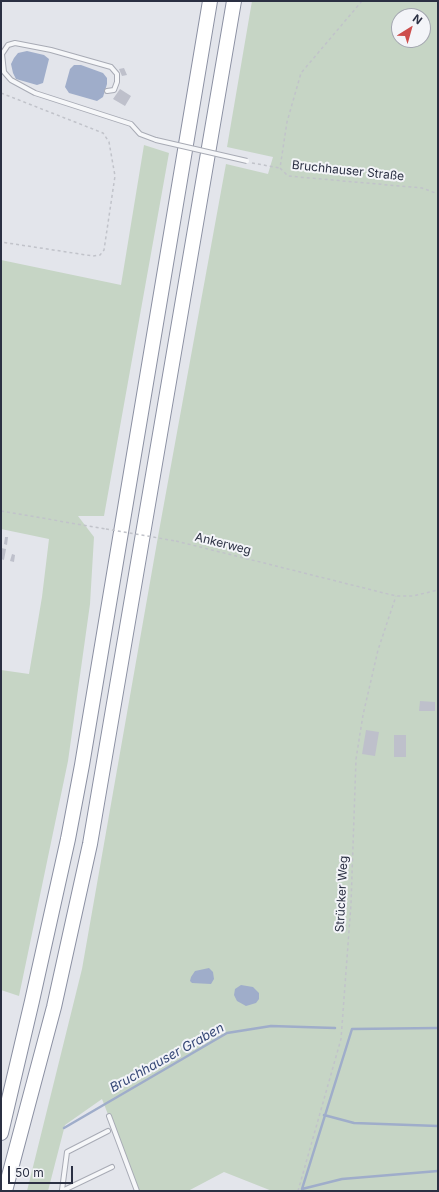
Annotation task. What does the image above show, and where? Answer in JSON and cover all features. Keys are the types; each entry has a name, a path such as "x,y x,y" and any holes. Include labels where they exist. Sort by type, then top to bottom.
{"highway":[{"path":"1,1133 36,986 82,765 210,1"},
{"path":"5,1191 54,1008 90,844 234,1"}],"lane":[{"path":"107,91 114,90 117,82 117,74 111,67 51,50 15,43 8,45 2,54 4,72 11,80 35,93 131,124 140,134 156,140 246,162"},
{"path":"109,1116 137,1191"},
{"path":"62,1191 67,1152 108,1131"},
{"path":"62,1191 112,1167"}],"path":[{"name":"Bruchhauser Straße","path":"362,1 301,73 287,122 280,168 288,176 422,188 438,194"},
{"path":"1,93 103,133 108,138 116,176 104,250 100,254 93,256 1,242"},
{"path":"246,162 280,168"},
{"name":"Ankerweg","path":"1,511 176,541 396,596 413,596 438,590"},
{"name":"Strücker Weg","path":"298,1191 341,1039 352,904 356,759 363,715 378,650 396,596"}],"green space":[{"path":"252,1 438,1 438,1191 272,1191 224,1172 188,1191 138,1191 102,1099 65,1125 48,1191 27,1191 82,969 159,531 226,164 268,174 273,157 227,147"},
{"path":"144,145 169,153 104,516 78,516 94,537 90,604 68,761 19,996 1,990 1,670 29,674 42,597 49,539 1,529 1,260 121,285"}],"water":[{"path":"27,51 44,55 49,59 43,83 37,85 16,79 13,73 11,64 14,58 18,53"},
{"path":"74,65 81,65 103,73 107,78 107,84 103,97 97,101 69,93 65,87 70,69"},
{"path":"209,968 213,972 214,979 211,984 192,983 190,981 195,971"},
{"path":"241,985 253,987 259,993 259,999 256,1003 246,1006 237,1001 234,995 235,989"}],"building":[{"path":"124,68 127,75 122,76 119,69"},
{"path":"120,89 131,96 125,106 113,99"},
{"path":"5,537 8,537 7,545 4,544"},
{"path":"1,548 6,549 4,560 1,559"},
{"path":"12,554 15,555 14,562 10,561"},
{"path":"420,701 435,702 435,711 419,711"},
{"path":"366,730 379,732 375,756 362,754"},
{"path":"394,735 406,735 406,757 394,757"}],"waterway":[{"name":"Bruchhauser Graben","path":"64,1128 227,1033 271,1026 335,1028"},
{"path":"302,1189 352,1029 438,1028"},
{"path":"324,1115 354,1123 438,1126"},
{"path":"302,1189 342,1179 438,1171"}]}
